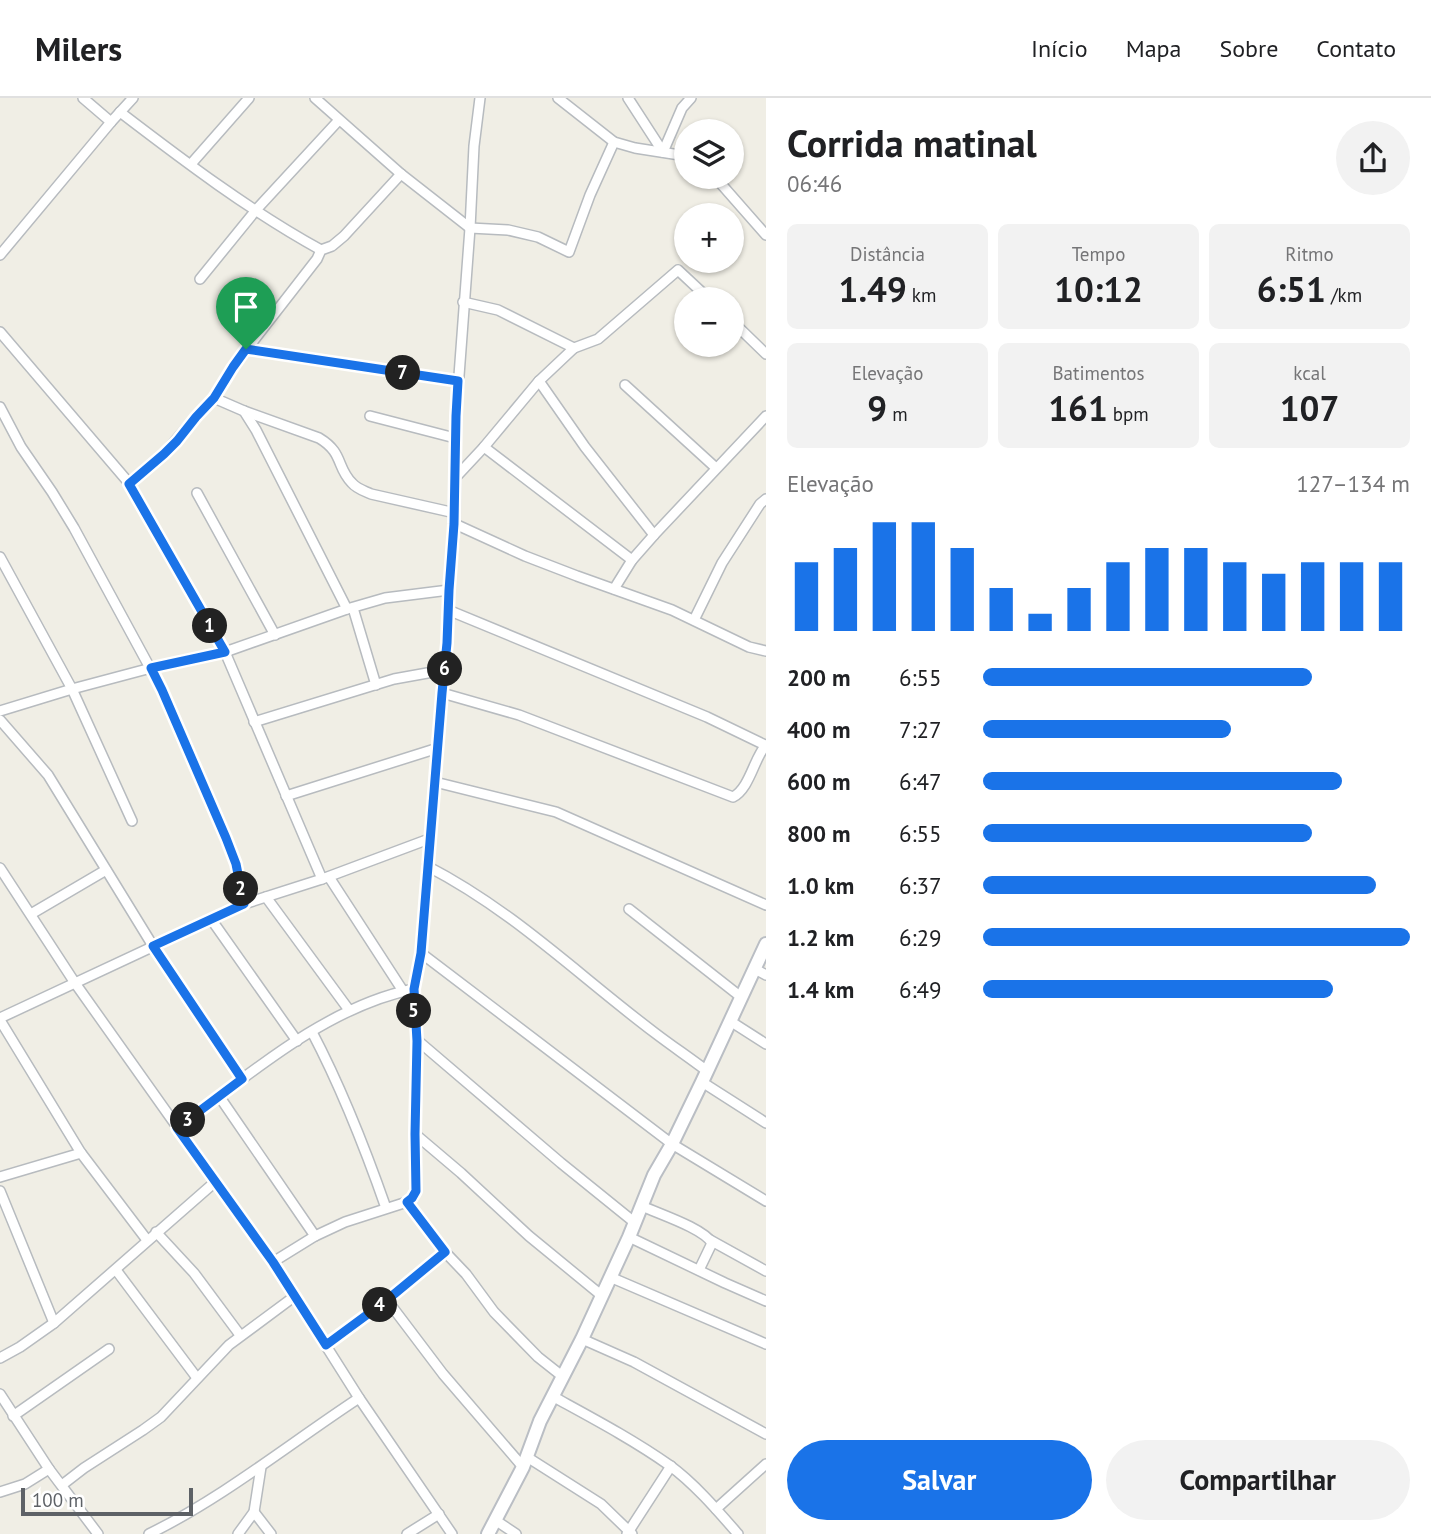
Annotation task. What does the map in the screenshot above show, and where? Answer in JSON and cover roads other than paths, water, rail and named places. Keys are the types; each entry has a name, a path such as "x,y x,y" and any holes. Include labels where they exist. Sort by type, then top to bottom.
{"street":[{"path":"83,98 111,122"},
{"path":"0,255 133,98"},
{"path":"191,164 249,98"},
{"path":"273,1262 315,1236 345,1222 407,1202 416,1191 417,1041 414,989 421,953 447,643 455,513 458,381 474,146 480,98"},
{"path":"558,98 614,142 674,154"},
{"path":"628,98 663,152"},
{"path":"663,152 682,108 691,98"},
{"path":"322,100 339,120 401,174 470,228 508,230 538,237 569,252 590,195 614,142"},
{"path":"120,112 256,210 321,250"},
{"path":"200,279 256,210 339,120"},
{"path":"129,484 164,454 214,398 246,349 317,259 321,250 332,246 344,236 401,174"},
{"path":"726,189 766,235"},
{"path":"456,477 539,382 573,348 598,340 678,270 696,287"},
{"path":"463,302 498,310 573,348"},
{"path":"0,332 129,484 225,652 286,796 326,878 403,991"},
{"path":"744,333 766,354"},
{"path":"246,349 458,381"},
{"path":"539,382 585,447 654,534"},
{"path":"625,385 716,468"},
{"path":"214,398 329,444 352,484 359,489 455,513"},
{"path":"0,407 21,447 70,522 162,690 236,864 244,904"},
{"path":"244,411 350,609 376,685"},
{"path":"370,415 455,438"},
{"path":"614,589 632,560 654,534 766,416"},
{"path":"484,447 632,560"},
{"path":"197,493 275,635"},
{"path":"694,620 722,563 760,504 766,499"},
{"path":"454,524 525,556 672,610 749,647 766,651"},
{"path":"0,557 72,689 132,821"},
{"path":"0,711 151,668 225,652 350,609 401,595 449,590"},
{"path":"442,693 519,715 733,797 737,796 742,788 765,745 706,717 448,610"},
{"path":"254,722 376,685 444,670"},
{"path":"0,720 48,775 153,946 242,1079"},
{"path":"286,796 438,748"},
{"path":"435,782 556,812 766,905"},
{"path":"147,1240 81,1153 0,1019 244,904 326,878 429,839"},
{"path":"427,866 467,887 521,925 705,1077 766,1123"},
{"path":"0,868 75,982 273,1262 359,1398 452,1534"},
{"path":"31,914 106,870"},
{"path":"266,897 349,1010"},
{"path":"629,909 741,997"},
{"path":"211,919 297,1041"},
{"path":"488,1534 525,1462 552,1396 582,1339 654,1175 705,1077 741,997 760,972 766,944"},
{"path":"421,953 672,1144 766,1201"},
{"path":"177,1128 297,1041 349,1010 414,989"},
{"path":"730,1021 766,1044"},
{"path":"312,1032 340,1087 370,1160 386,1209"},
{"path":"417,1041 635,1222"},
{"path":"219,1096 315,1236"},
{"path":"415,1134 529,1237 601,1295"},
{"path":"0,1177 81,1153"},
{"path":"0,1358 54,1323 215,1182"},
{"path":"0,1191 54,1323"},
{"path":"407,1202 494,1312 538,1357 562,1376"},
{"path":"642,1206 700,1232 766,1271"},
{"path":"156,1232 200,1279 240,1335"},
{"path":"629,1237 766,1301"},
{"path":"699,1270 712,1243 710,1240"},
{"path":"326,1345 387,1300 445,1252"},
{"path":"116,1270 197,1378"},
{"path":"610,1277 766,1344"},
{"path":"62,1485 161,1417 240,1335 295,1296"},
{"path":"387,1300 496,1438 525,1462 601,1504 614,1514 630,1533 671,1466"},
{"path":"582,1339 634,1362 766,1434"},
{"path":"13,1416 109,1349"},
{"path":"0,1394 49,1469 98,1534"},
{"path":"552,1396 671,1466 738,1534"},
{"path":"149,1534 261,1467 359,1398"},
{"path":"716,1509 766,1464"},
{"path":"238,1534 254,1512 261,1467"},
{"path":"0,1492 25,1484 49,1469"},
{"path":"254,1512 271,1534"},
{"path":"408,1534 439,1514"},
{"path":"495,1520 516,1534"}]}
